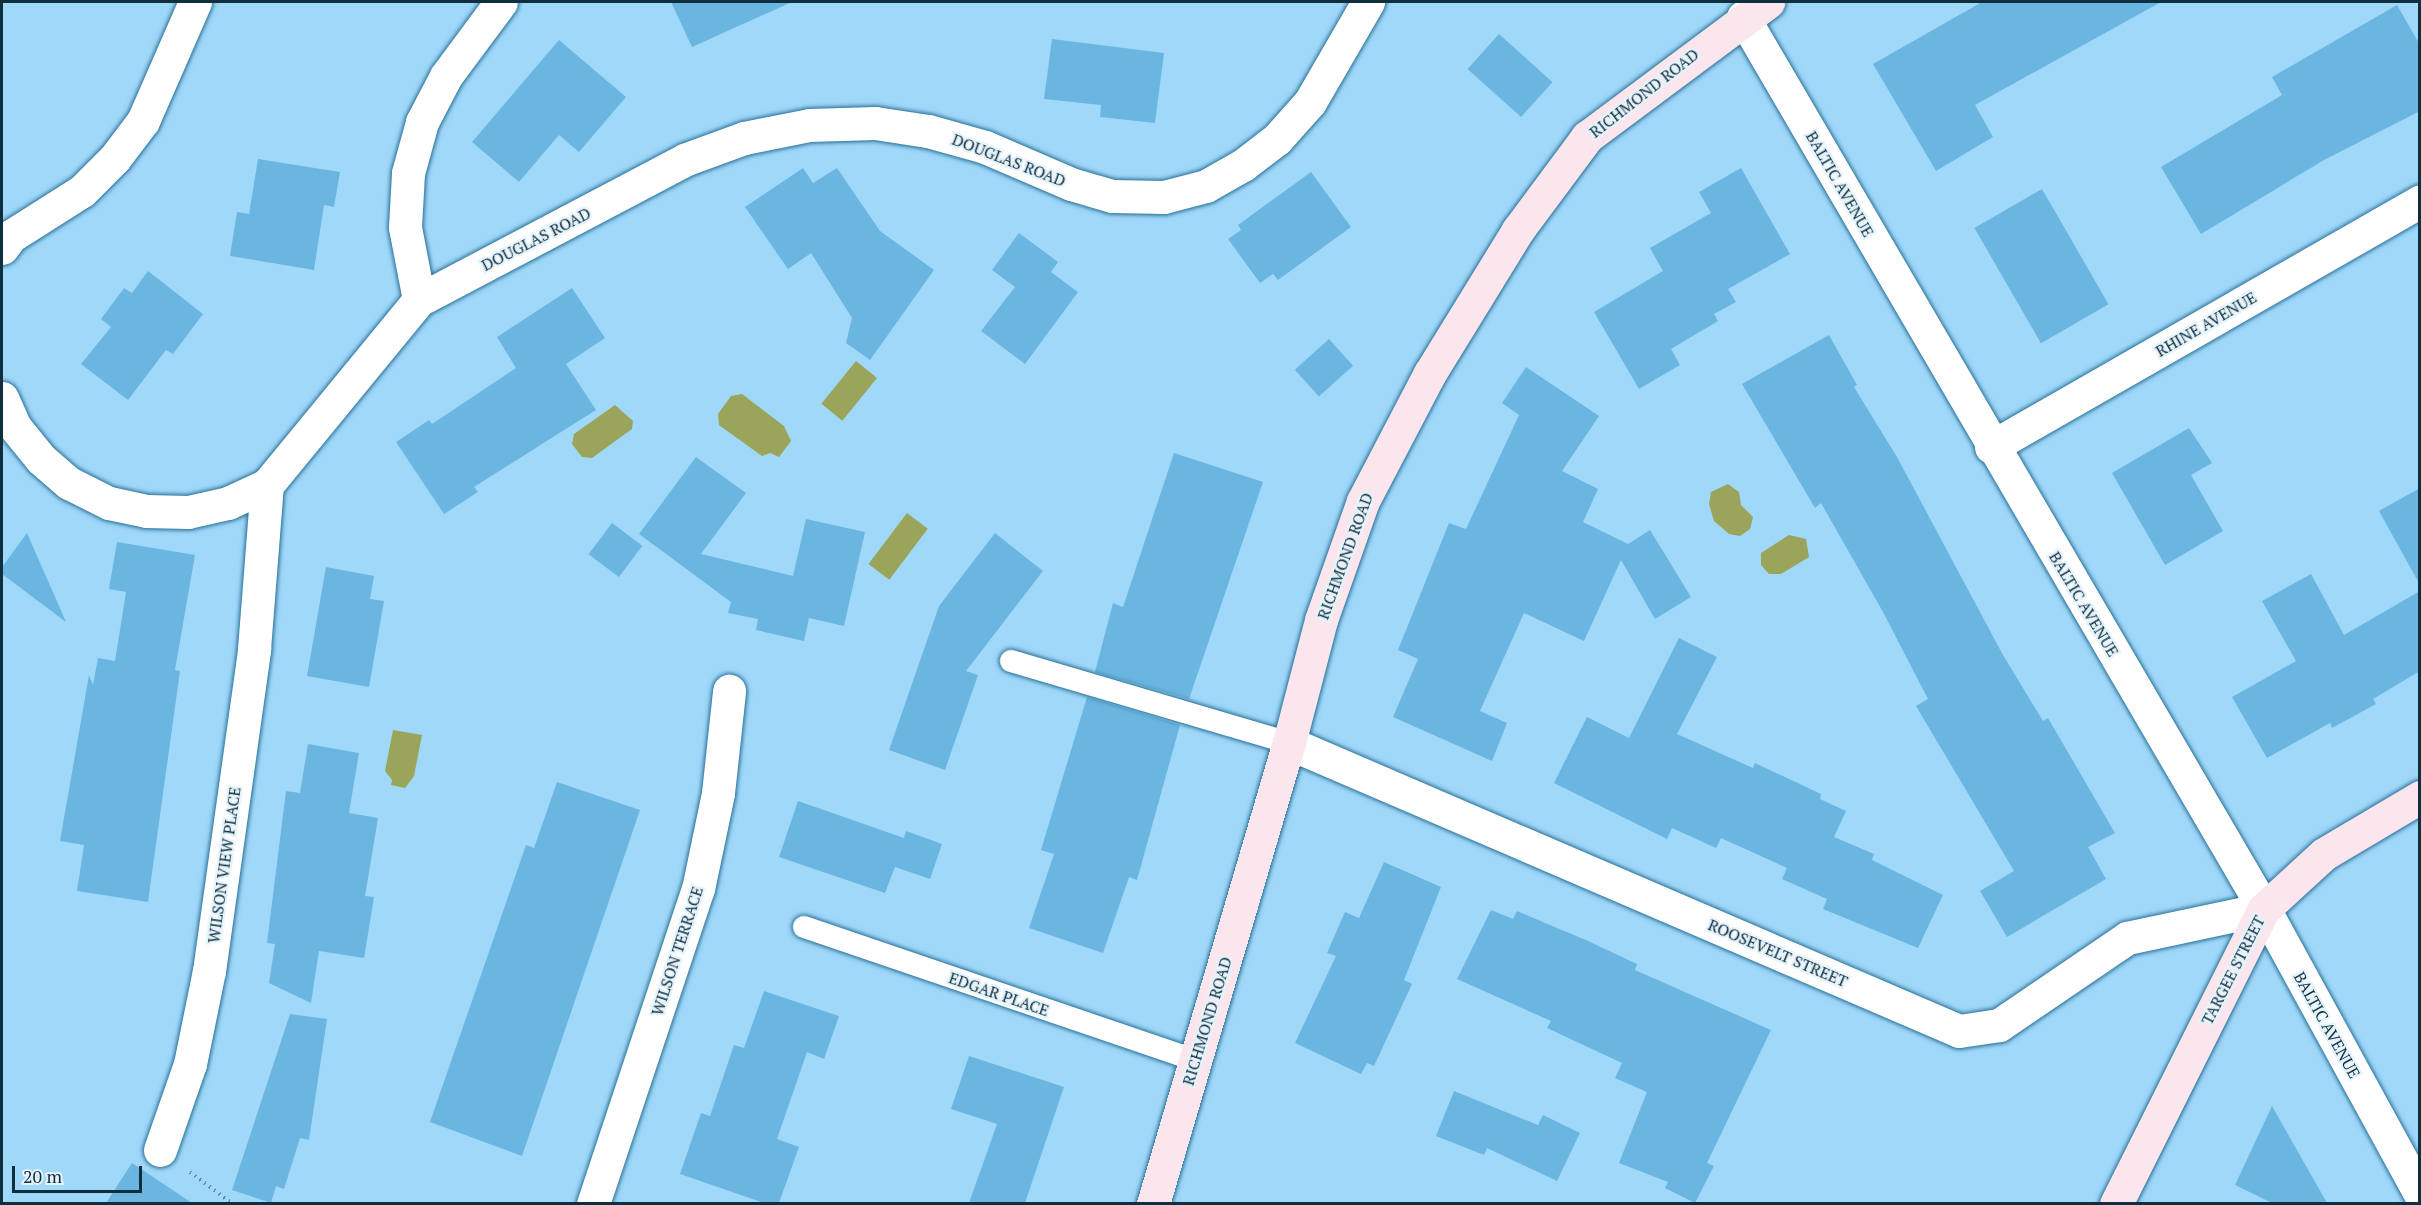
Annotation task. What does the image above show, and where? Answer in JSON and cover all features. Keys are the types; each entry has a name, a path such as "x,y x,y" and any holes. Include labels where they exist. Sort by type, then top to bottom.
{"main road":[{"name":"RICHMOND ROAD","path":"1153,1203 1290,743 1321,620 1362,501 1430,373 1512,239 1587,137 1756,9"},
{"name":"TARGEE STREET","path":"2116,1203 2264,909 2324,854 2420,797"}],"street":[{"path":"2,248 11,236 82,191 115,158 143,121 195,2"},
{"path":"419,300 405,227 408,173 422,122 446,76 501,2"},
{"name":"DOUGLAS ROAD","path":"2,398 15,427 41,459 69,483 109,502 146,511 188,512 228,503 267,484 419,300 684,160 744,138 809,125 875,123 928,131 985,147 1071,184 1112,196 1164,197 1206,186 1277,139 1310,102 1368,2"},
{"name":"BALTIC AVENUE","path":"1756,9 1991,447 2264,909 2420,1194"},
{"name":"RHINE AVENUE","path":"1991,447 2420,201"},
{"name":"WILSON VIEW PLACE","path":"160,1150 190,1064 209,971 254,649 267,484"},
{"name":"WILSON TERRACE","path":"593,1203 698,889 718,793 729,691"},
{"name":"ROOSEVELT STREET","path":"1290,743 1959,1031 1999,1025 2127,938 2264,909"}],"lane":[{"path":"1011,661 1290,743"},
{"name":"EDGAR PLACE","path":"804,927 1195,1060"}],"path":[{"path":"160,1150 232,1203"}],"shaded area":[{"path":"856,361 877,378 842,421 821,404"},
{"path":"742,394 784,426 791,441 779,457 770,453 762,456 719,425 718,414 731,396"},
{"path":"615,405 633,421 632,429 592,458 582,457 572,444 574,434"},
{"path":"1728,484 1739,492 1741,505 1753,517 1750,529 1740,536 1729,534 1714,521 1709,504 1711,492"},
{"path":"907,513 928,529 889,580 868,564"},
{"path":"1789,535 1806,539 1809,557 1781,574 1769,574 1761,565 1761,553"},
{"path":"393,730 422,735 414,776 405,788 391,785 392,780 385,771"}],"building":[{"path":"671,2 792,2 692,47"},
{"path":"1982,2 2161,2 1975,105 1993,137 1936,171 1873,64"},
{"path":"2397,5 2420,45 2420,111 2324,160 2201,234 2161,167 2282,95 2272,77"},
{"path":"1499,34 1553,82 1521,117 1468,69"},
{"path":"1052,39 1164,53 1155,123 1100,117 1101,105 1044,99"},
{"path":"559,40 626,97 579,152 559,135 519,182 472,142"},
{"path":"258,159 340,172 334,207 324,205 314,270 230,256 237,212 249,214"},
{"path":"803,168 813,183 837,168 880,231 934,270 870,360 846,343 852,318 811,253 788,269 745,207"},
{"path":"1741,168 1790,254 1728,289 1736,302 1714,314 1718,321 1671,349 1680,365 1639,389 1594,312 1663,271 1650,248 1711,213 1699,192"},
{"path":"1311,172 1351,227 1278,280 1273,274 1260,283 1228,239 1241,230 1238,225"},
{"path":"2042,189 2108,304 2041,343 1974,228"},
{"path":"1019,233 1058,262 1051,272 1078,292 1025,364 981,331 1015,287 992,270"},
{"path":"148,271 203,314 173,354 166,350 128,400 81,364 111,327 101,319 124,288 132,293"},
{"path":"572,288 605,338 566,364 596,410 474,487 478,492 444,514 396,442 429,420 432,424 516,368 497,337"},
{"path":"1829,335 1857,385 1854,387 1897,457 2003,655 2043,721 2048,718 2115,833 2088,847 2106,879 2007,937 1980,891 2014,871 1916,706 1928,699 1883,612 1821,503 1815,508 1742,384"},
{"path":"1329,339 1353,366 1319,397 1295,370"},
{"path":"1526,367 1599,416 1562,471 1598,489 1583,522 1628,544 1650,530 1691,597 1655,619 1621,560 1584,641 1524,613 1480,711 1507,723 1492,761 1393,717 1418,659 1398,650 1449,523 1466,529 1519,415 1502,403"},
{"path":"2189,428 2212,463 2191,475 2223,531 2165,565 2112,473"},
{"path":"1174,453 1263,482 1189,699 1095,672 1113,603 1123,607"},
{"path":"696,457 746,493 701,554 793,576 806,519 865,532 844,626 809,618 804,641 756,630 758,619 728,613 731,602 639,534"},
{"path":"2420,488 2420,585 2379,511"},
{"path":"612,523 642,546 619,577 589,554"},
{"path":"27,533 66,622 2,574 2,567"},
{"path":"995,533 1043,571 966,671 978,675 945,770 889,750 939,606"},
{"path":"117,542 195,555 175,670 180,671 148,902 77,891 84,845 60,841 89,675 93,685 98,658 115,661 126,592 109,589"},
{"path":"326,567 374,576 370,599 384,601 369,687 307,676"},
{"path":"2311,574 2344,635 2420,591 2420,671 2373,699 2376,704 2332,728 2330,723 2267,758 2232,697 2296,661 2262,601"},
{"path":"1679,638 1717,657 1677,734 1753,768 1755,763 1821,794 1820,799 1846,811 1834,837 1874,854 1872,860 1943,895 1918,948 1823,909 1827,899 1782,879 1787,868 1721,838 1716,848 1672,828 1667,839 1554,783 1587,717 1629,738"},
{"path":"1087,697 1180,725 1137,880 1129,877 1103,953 1029,928 1054,854 1041,850"},
{"path":"308,744 359,753 349,813 378,818 365,896 374,897 364,958 319,951 311,1003 269,983 275,944 267,943 286,791 300,793"},
{"path":"557,782 640,810 522,1156 430,1122 526,845 534,848"},
{"path":"798,801 904,838 906,831 942,844 930,879 895,867 885,893 779,857"},
{"path":"1384,862 1441,887 1404,980 1412,984 1374,1066 1367,1063 1361,1074 1295,1043 1336,956 1327,953 1345,912 1359,918"},
{"path":"1491,910 1513,919 1517,911 1588,941 1637,964 1635,970 1771,1030 1707,1163 1714,1166 1695,1203 1665,1188 1668,1182 1619,1163 1647,1092 1615,1078 1622,1063 1547,1028 1551,1021 1457,979"},
{"path":"764,991 839,1016 824,1059 807,1052 777,1139 799,1147 779,1203 764,1203 680,1174 701,1113 710,1116 734,1045 744,1048"},
{"path":"290,1014 327,1019 309,1140 300,1138 284,1189 276,1186 271,1203 232,1190"},
{"path":"969,1056 1064,1087 1025,1203 969,1203 997,1124 951,1109"},
{"path":"1454,1091 1538,1125 1543,1115 1580,1133 1557,1181 1487,1148 1484,1155 1436,1136"},
{"path":"2272,1106 2327,1203 2272,1203 2235,1185"},
{"path":"132,1163 192,1203 106,1203"}]}
